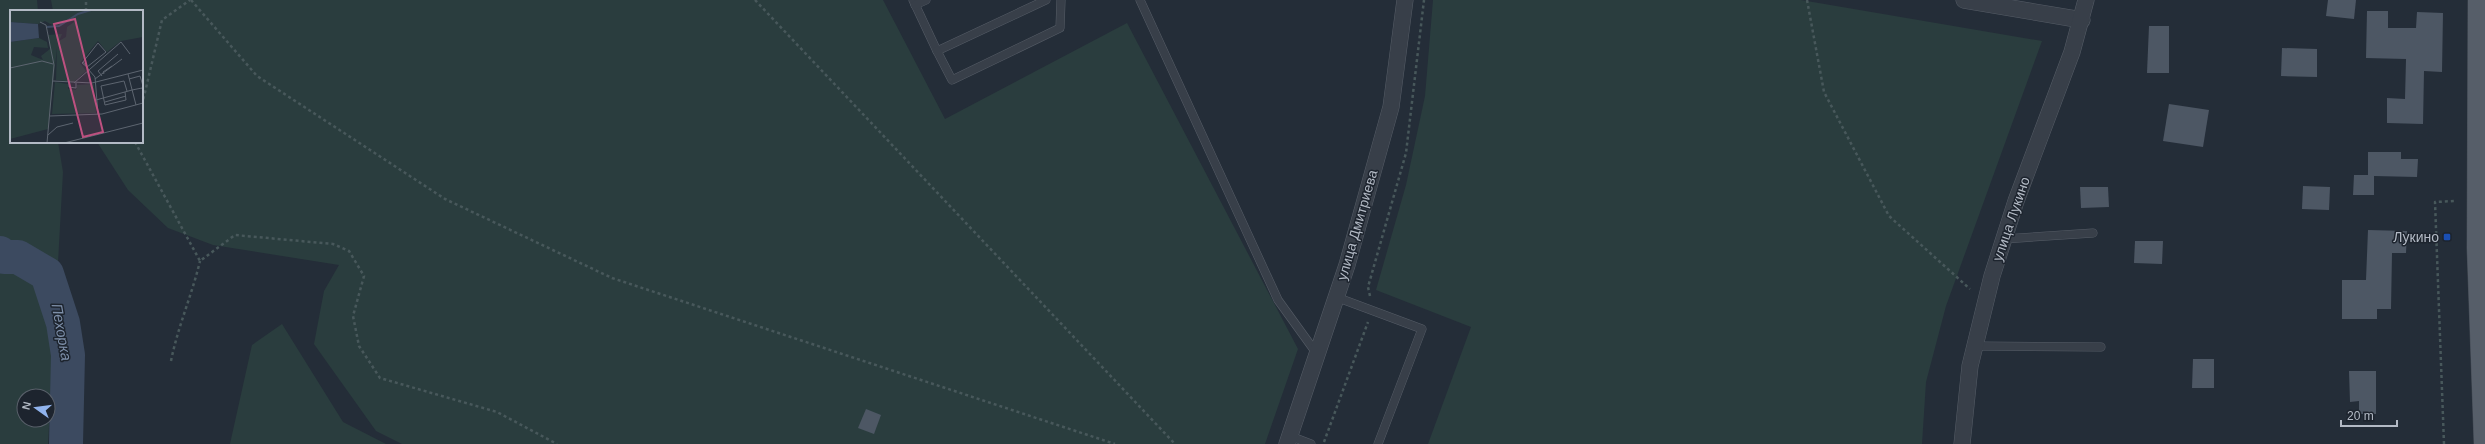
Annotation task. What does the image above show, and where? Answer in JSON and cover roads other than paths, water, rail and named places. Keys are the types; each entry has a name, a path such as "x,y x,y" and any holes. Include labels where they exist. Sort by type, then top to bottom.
{"main road":[{"path":"2479,0 2478,248 2485,443"}],"street":[{"name":"улица Дмитриева","path":"1288,440 1336,297 1391,107 1405,0"},
{"path":"1964,0 2082,20"},
{"name":"улица Лукино","path":"1962,444 1970,366 1992,276 2072,52 2082,20 2086,0"}],"lane":[{"path":"926,0 914,2 952,80 1060,28 1061,0"},
{"path":"937,51 1046,0"},
{"path":"1140,0 1278,300 1317,354"},
{"path":"2004,239 2093,233"},
{"path":"1336,297 1422,329 1378,444"},
{"path":"1975,346 2101,347"},
{"path":"1288,440 1311,444"}],"waterway":[{"name":"Пехорка","path":"0,253 4,257 18,257 47,274 63,323 68,355 66,444"}],"place":[{"name":"Лукино","path":"2447,237"}]}
